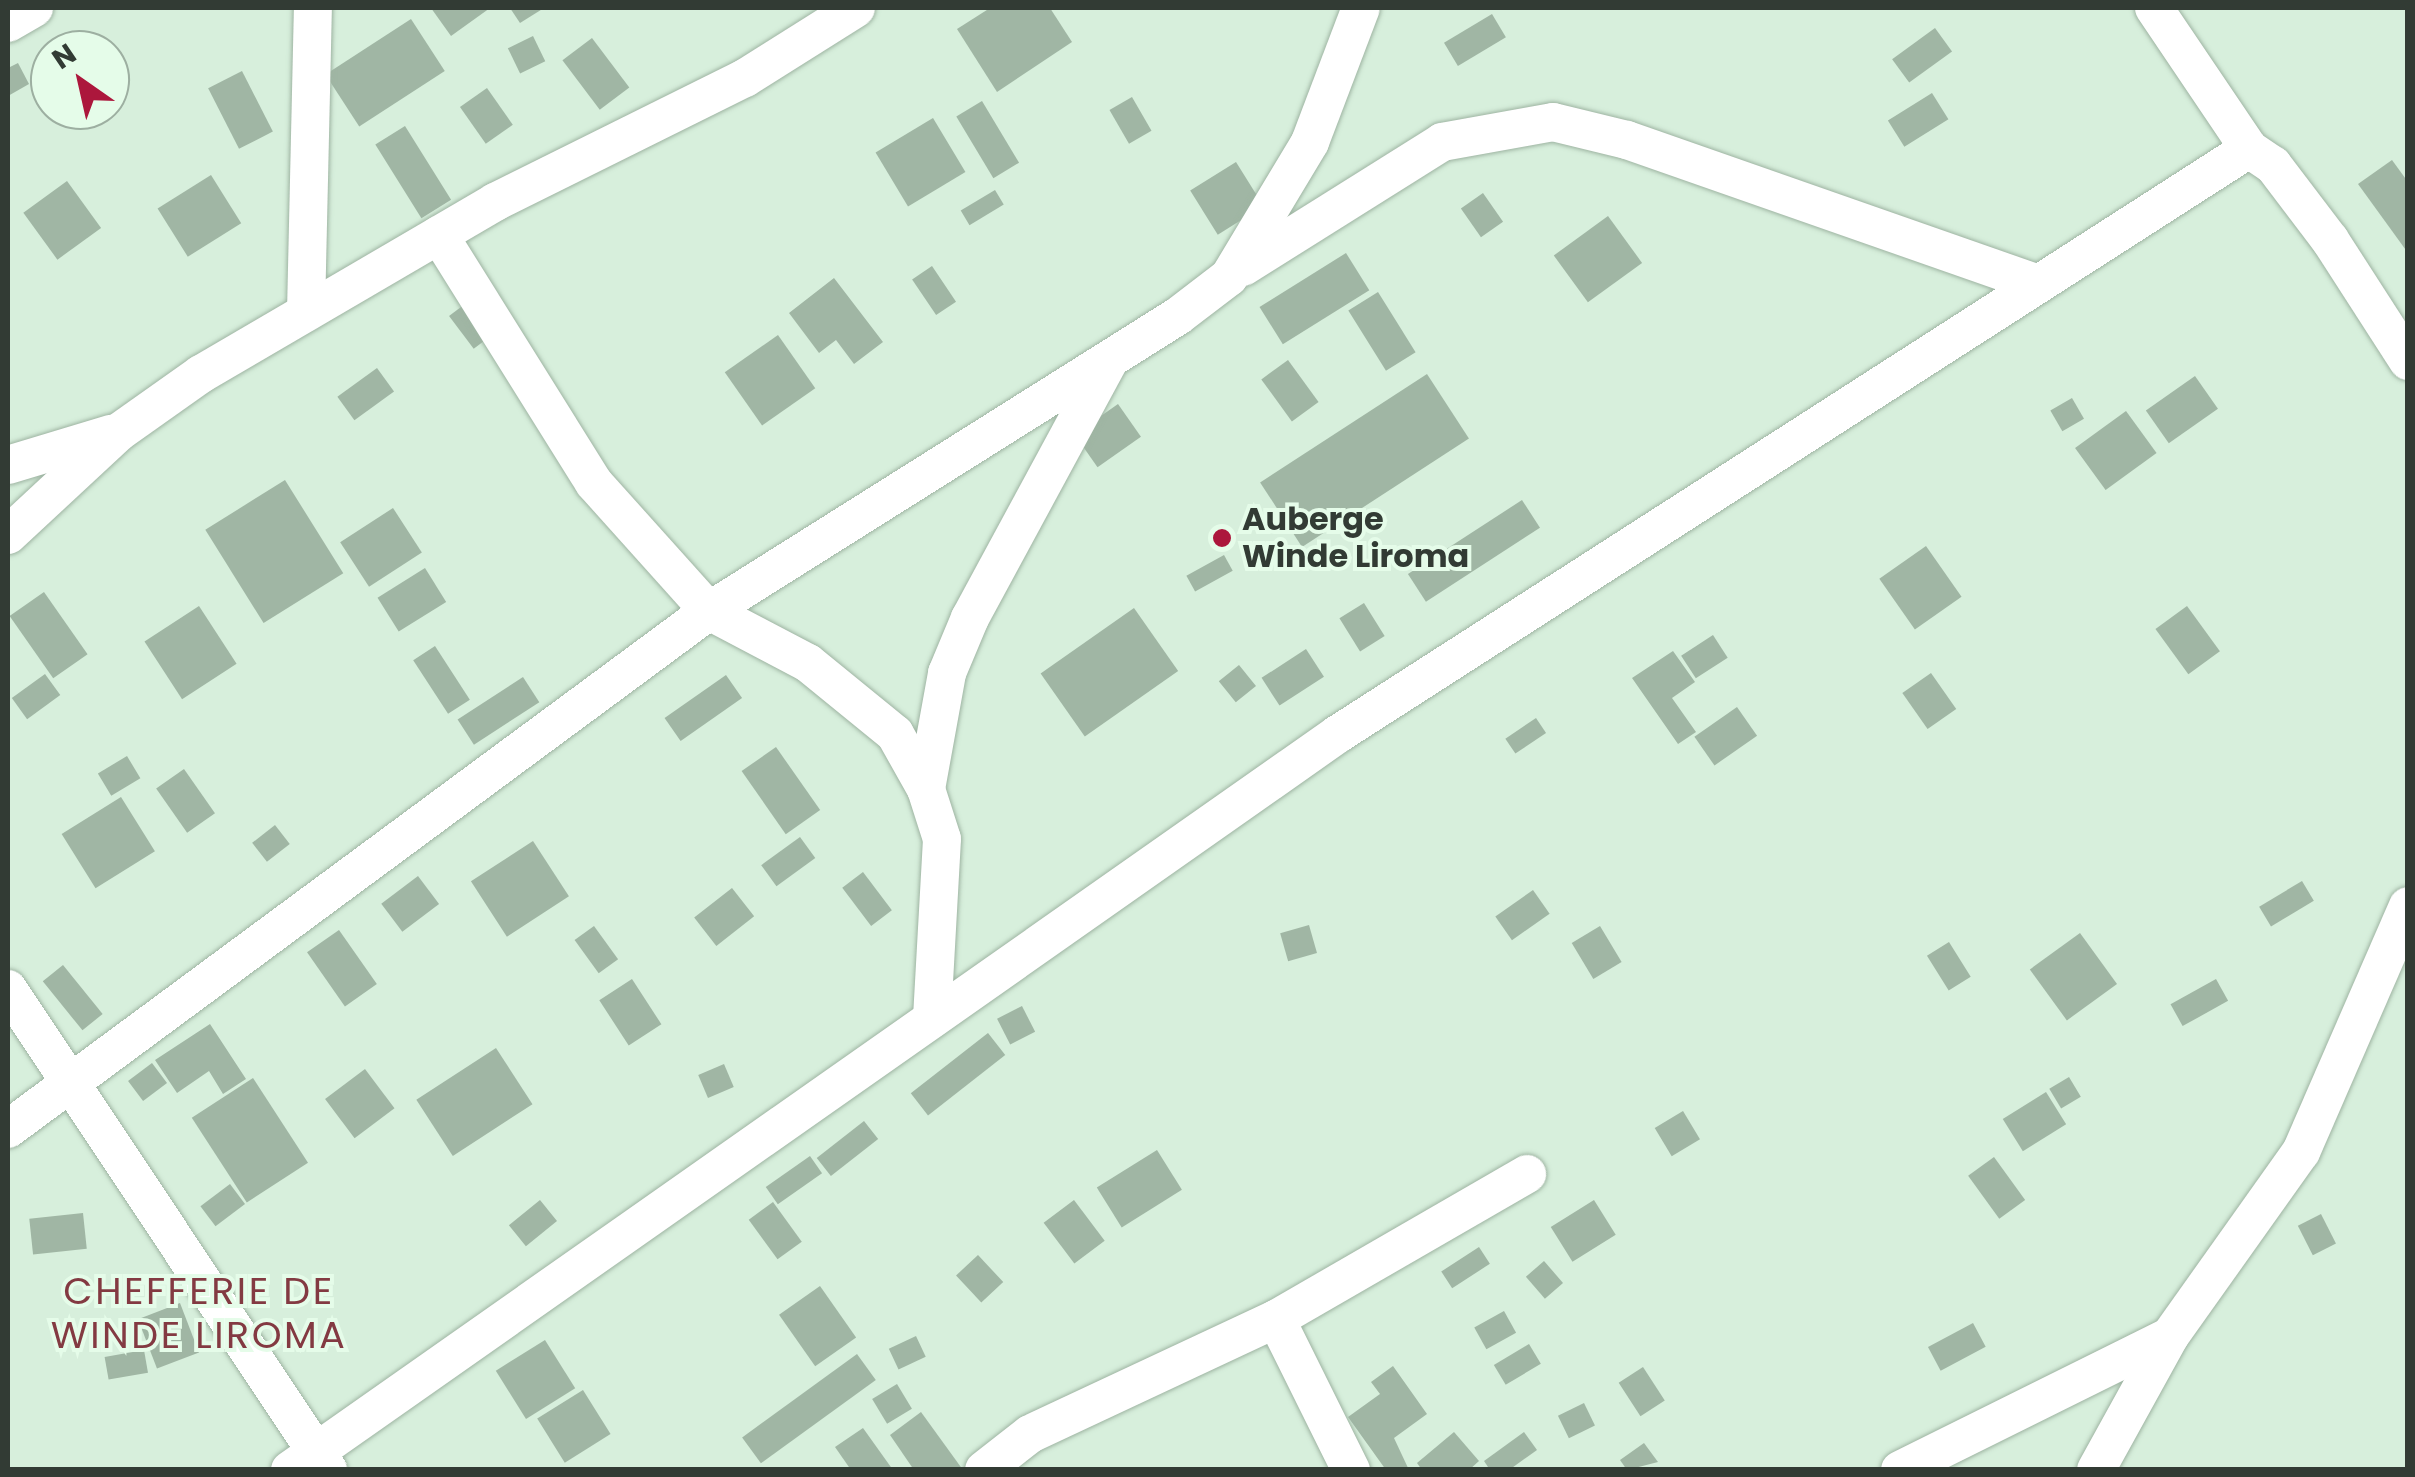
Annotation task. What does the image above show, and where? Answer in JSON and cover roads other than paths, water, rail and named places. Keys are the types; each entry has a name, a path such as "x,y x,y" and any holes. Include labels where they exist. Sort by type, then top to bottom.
{"street":[{"path":"8,23 34,8"},
{"path":"306,312 313,8"},
{"path":"8,535 118,432 306,312 439,235 745,78 856,8"},
{"path":"1228,276 1310,142 1361,8"},
{"path":"2154,8 2248,148 2293,189 2408,361"},
{"path":"8,1130 709,611 1112,357 1228,276 1442,142 1553,122 1627,140 2038,284"},
{"path":"8,989 311,1464 1338,734 2248,148"},
{"path":"439,235 594,483 709,611 849,691 895,734 926,789 942,839 932,1019"},
{"path":"926,789 947,674 970,618 1112,357"},
{"path":"8,465 118,432"},
{"path":"2096,1470 2170,1336 2301,1152 2408,906"},
{"path":"984,1470 1030,1434 1276,1320 1527,1174"},
{"path":"1276,1320 1350,1470"},
{"path":"1900,1470 2170,1336"}],"place":[{"name":"Auberge Winde Liroma","path":"1222,538"}],"district":[{"name":"CHEFFERIE DE WINDE LIROMA","path":"199,1313"}]}
